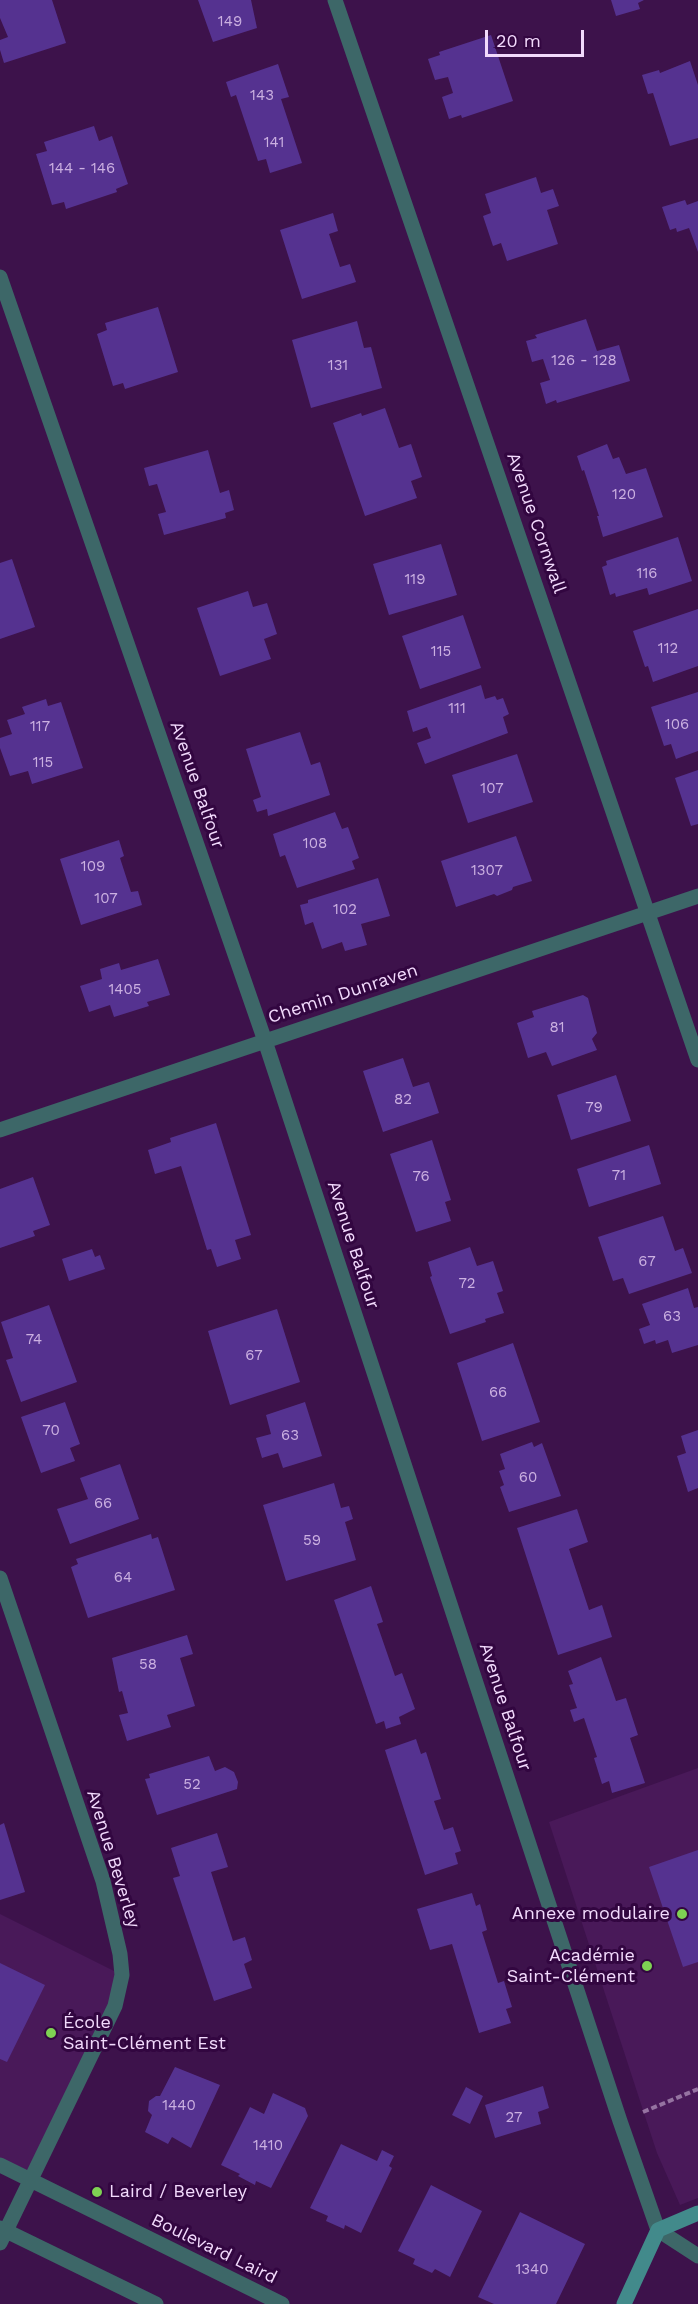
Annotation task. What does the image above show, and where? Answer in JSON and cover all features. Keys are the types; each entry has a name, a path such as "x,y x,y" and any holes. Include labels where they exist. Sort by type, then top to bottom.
{"street":[{"name":"Avenue Cornwall","path":"335,0 698,1060"},
{"name":"Avenue Balfour","path":"0,277 265,1041 620,2121 658,2229"},
{"name":"Chemin Dunraven","path":"0,1131 698,896"},
{"name":"Avenue Beverley","path":"0,1578 103,1881 115,1927 122,1975 115,2006 32,2181 2,2234"},
{"name":"Boulevard Laird","path":"0,2165 282,2304"},
{"path":"624,2304 658,2229 698,2213"},
{"path":"658,2229 698,2256"},
{"path":"2,2234 156,2304"}],"path":[{"path":"620,2121 698,2089"}],"shaded area":[{"name":"Académie Saint-Clément","path":"698,1768 698,2198 680,2205 657,2153 549,1822"},
{"name":"École Saint-Clément Est","path":"0,1914 122,1975 32,2181 0,2165"}],"building":[{"path":"0,0 52,0 66,43 4,63 0,40 8,37 0,18"},
{"path":"198,0 251,0 257,28 213,42"},
{"path":"611,0 644,0 638,3 640,9 616,16"},
{"path":"491,35 513,101 462,118 461,115 449,119 442,97 453,93 448,77 435,80 428,59 440,55 439,52"},
{"path":"690,61 698,85 698,138 670,146 653,93 648,94 642,75 659,70 660,73"},
{"path":"278,64 289,97 281,99 302,163 270,173 266,159 258,161 236,95 231,97 226,82"},
{"path":"94,126 99,141 112,136 128,184 116,189 117,192 66,209 64,202 52,205 36,154 47,151 44,142"},
{"path":"536,177 541,193 553,189 559,206 547,210 558,244 507,261 501,243 493,246 483,216 491,213 485,194"},
{"path":"685,200 687,205 698,201 698,252 689,228 677,232 676,228 670,230 662,207"},
{"path":"333,213 338,231 329,234 340,267 350,264 356,282 302,299 280,230"},
{"path":"158,307 178,372 125,389 123,383 113,386 97,334 107,330 105,323"},
{"path":"586,319 597,351 619,345 630,381 557,403 556,400 546,404 540,383 550,380 543,359 532,362 526,341 537,338 535,335"},
{"path":"357,321 364,348 371,347 382,388 311,408 292,340"},
{"path":"385,408 399,448 411,444 422,477 411,481 417,498 365,516 333,423 361,413 362,416"},
{"path":"607,444 613,459 619,457 626,474 646,468 663,517 603,537 597,516 599,516 577,456"},
{"path":"208,450 220,493 229,490 234,510 225,513 226,518 164,535 158,514 166,512 157,484 149,486 144,468"},
{"path":"678,537 692,581 649,595 647,588 616,597 615,593 610,595 602,567 607,565 606,561"},
{"path":"441,544 457,595 389,615 373,564"},
{"path":"12,559 35,627 0,639 0,563"},
{"path":"248,591 253,607 267,603 277,634 264,639 271,659 220,676 197,608"},
{"path":"698,609 698,666 653,682 648,666 645,667 633,631"},
{"path":"463,615 481,668 420,689 402,636"},
{"path":"481,685 485,699 495,696 497,700 503,698 509,714 503,717 508,733 425,764 417,743 431,738 427,727 413,732 407,711"},
{"path":"698,692 698,751 676,759 671,744 664,746 651,707"},
{"path":"46,699 48,706 61,702 83,768 32,784 28,771 10,776 0,748 0,738 12,734 7,720 25,714 22,707"},
{"path":"300,732 311,765 320,762 330,795 268,816 267,809 257,812 253,800 261,797 246,749"},
{"path":"517,754 533,802 468,823 452,775"},
{"path":"698,770 698,824 691,826 675,778"},
{"path":"335,812 342,829 348,827 359,858 352,861 355,869 297,888 285,855 280,857 273,834"},
{"path":"516,836 532,881 513,887 512,890 497,896 494,894 456,907 441,861"},
{"path":"119,840 124,856 120,858 131,892 138,891 142,905 81,925 60,859"},
{"path":"378,878 390,916 361,924 367,945 345,951 342,942 322,949 313,922 305,925 300,905 308,903 308,900"},
{"path":"158,959 170,995 147,1002 149,1006 114,1017 110,1005 89,1012 80,986 102,979 100,969 119,963 121,970"},
{"path":"583,995 588,998 597,1033 592,1039 597,1050 552,1066 546,1052 528,1058 517,1023 534,1017 532,1011"},
{"path":"403,1058 413,1087 429,1082 439,1113 383,1132 363,1071"},
{"path":"616,1075 631,1121 571,1140 557,1095"},
{"path":"216,1123 251,1235 235,1240 241,1259 217,1267 211,1249 207,1250 181,1166 155,1174 148,1150 171,1142 170,1138"},
{"path":"432,1140 451,1200 445,1202 451,1221 416,1232 390,1154"},
{"path":"649,1145 661,1184 589,1207 577,1169"},
{"path":"33,1177 50,1225 33,1231 35,1236 0,1248 0,1189"},
{"path":"663,1216 675,1251 683,1248 692,1273 629,1294 623,1278 613,1281 598,1237"},
{"path":"470,1247 477,1266 493,1261 503,1291 497,1293 504,1313 485,1319 486,1322 450,1334 430,1277 432,1276 428,1262"},
{"path":"92,1249 95,1257 100,1255 105,1269 69,1281 62,1259"},
{"path":"688,1288 694,1308 698,1307 698,1345 672,1353 668,1340 656,1344 655,1340 644,1344 639,1329 650,1325 642,1304"},
{"path":"49,1305 77,1382 21,1402 6,1360 13,1358 1,1322"},
{"path":"277,1309 300,1382 230,1405 208,1331"},
{"path":"513,1343 540,1422 482,1441 457,1363"},
{"path":"65,1402 80,1444 70,1448 75,1461 41,1473 21,1417"},
{"path":"305,1402 322,1456 283,1468 278,1453 262,1458 256,1438 271,1434 266,1415"},
{"path":"698,1430 698,1488 688,1492 677,1456 686,1453 681,1436"},
{"path":"532,1442 534,1447 542,1443 561,1496 509,1512 500,1487 504,1485 499,1471 505,1469 500,1454"},
{"path":"120,1464 139,1519 70,1544 57,1509 88,1499 80,1478"},
{"path":"334,1483 341,1508 349,1506 353,1519 345,1522 356,1560 286,1581 263,1505"},
{"path":"577,1509 588,1542 569,1549 589,1610 602,1605 612,1637 558,1655 517,1528"},
{"path":"151,1534 152,1539 158,1537 175,1590 88,1618 71,1567 78,1564 76,1559"},
{"path":"371,1586 383,1622 377,1624 395,1676 402,1673 415,1709 399,1717 401,1724 386,1729 384,1721 376,1724 334,1600"},
{"path":"187,1635 193,1654 180,1658 195,1706 167,1715 171,1727 127,1741 119,1715 128,1713 122,1691 119,1692 112,1658"},
{"path":"601,1657 616,1701 626,1698 638,1735 630,1738 645,1783 612,1793 609,1781 602,1784 594,1758 597,1757 584,1718 574,1722 570,1710 577,1708 569,1685 573,1684 568,1671"},
{"path":"416,1739 421,1754 426,1752 441,1799 434,1801 444,1830 453,1827 461,1851 455,1853 458,1864 425,1875 385,1750"},
{"path":"209,1756 215,1771 225,1767 234,1772 238,1782 237,1789 157,1815 145,1779 150,1778 149,1774"},
{"path":"4,1823 25,1892 0,1900 0,1825"},
{"path":"217,1833 228,1867 211,1872 233,1941 245,1937 252,1960 244,1964 252,1988 214,2001 173,1878 180,1876 171,1848"},
{"name":"Annexe modulaire","path":"698,1850 698,1962 683,1967 649,1867"},
{"path":"472,1893 476,1906 480,1904 487,1930 482,1932 498,1983 504,1981 512,2007 506,2009 511,2023 479,2033 452,1944 430,1950 417,1909"},
{"name":"École Saint-Clément Est","path":"0,1963 45,1985 7,2062 0,2059"},
{"path":"175,2067 220,2085 191,2148 172,2137 168,2144 145,2132 152,2115 148,2111 149,2101 160,2096"},
{"path":"543,2086 549,2108 538,2112 541,2124 495,2138 485,2105"},
{"path":"466,2087 483,2096 470,2124 452,2115"},
{"path":"273,2093 305,2108 308,2116 271,2188 256,2181 255,2185 238,2176 240,2174 221,2165 250,2107 264,2114"},
{"path":"341,2144 377,2161 382,2150 394,2156 389,2166 392,2168 361,2233 345,2225 344,2229 326,2221 328,2216 310,2208"},
{"path":"431,2185 482,2211 450,2277 435,2269 432,2273 413,2264 415,2259 398,2251"},
{"path":"520,2212 585,2244 556,2304 494,2304 478,2297"}],"place":[{"name":"Annexe modulaire","path":"682,1914"},
{"name":"Académie Saint-Clément","path":"647,1966"},
{"name":"École Saint-Clément Est","path":"51,2033"},
{"name":"Laird / Beverley","path":"97,2192"}]}
